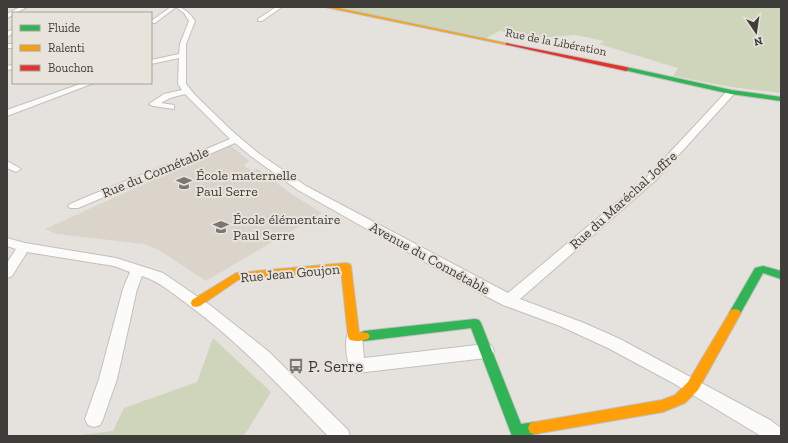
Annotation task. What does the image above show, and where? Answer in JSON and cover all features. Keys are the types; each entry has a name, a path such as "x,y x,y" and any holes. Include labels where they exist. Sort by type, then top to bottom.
{"main road":[{"name":"Rue de la Libération","path":"327,7 593,61 731,92 781,99"},
{"name":"Rue Jean Goujon","path":"196,303 236,277 346,266 354,337"},
{"path":"354,337 475,323 517,432 663,406 677,401 685,396 692,386 759,270 763,268 781,275"}],"street":[{"path":"15,12 24,7"},
{"path":"153,22 174,7"},
{"path":"171,107 153,104 167,96 186,91 181,80 183,44 192,21 186,12 179,7"},
{"path":"260,20 280,7"},
{"path":"154,61 182,57"},
{"path":"7,113 87,84"},
{"name":"Avenue du Connétable","path":"186,91 255,155 302,188 508,301 529,307 592,333 692,386 763,426 776,436"},
{"name":"Rue du Maréchal Joffre","path":"508,301 651,179 731,92"},
{"name":"Rue du Connétable","path":"74,206 125,184 171,168 237,139"},
{"path":"7,242 24,247 89,257 140,269 158,276 196,303 262,356 341,436"},
{"path":"7,273 19,252 24,247"},
{"path":"94,419 108,380 130,289 135,275 140,269"},
{"name":"Rue Jean Goujon","path":"354,337 357,366 486,351"}],"shaded area":[{"name":"École élémentaire Paul Serre","path":"230,145 249,161 244,166 251,170 258,169 293,195 322,213 206,281 159,250 144,244 57,234 45,229"}],"green space":[{"path":"338,7 781,7 781,93 731,87 673,76 678,68 599,44 604,41 576,35 539,38 500,31 484,39"},
{"path":"213,338 271,392 244,436 71,436 113,431 124,408 197,382"}],"traffic: fast":[{"path":"626,69 731,92 781,99"},
{"path":"735,313 759,270 763,269 781,275"},
{"path":"364,336 475,323 517,431 535,428"}],"traffic: slow":[{"path":"327,7 508,44"},
{"path":"196,303 236,277 346,266 354,337 364,336"},
{"path":"535,428 663,406 680,399 693,386 735,313"}],"traffic: jam":[{"path":"508,44 626,69"}],"place":[{"name":"École maternelle Paul Serre","path":"184,183"},
{"name":"École élémentaire Paul Serre","path":"221,227"},
{"name":"P. Serre","path":"296,366"}]}
